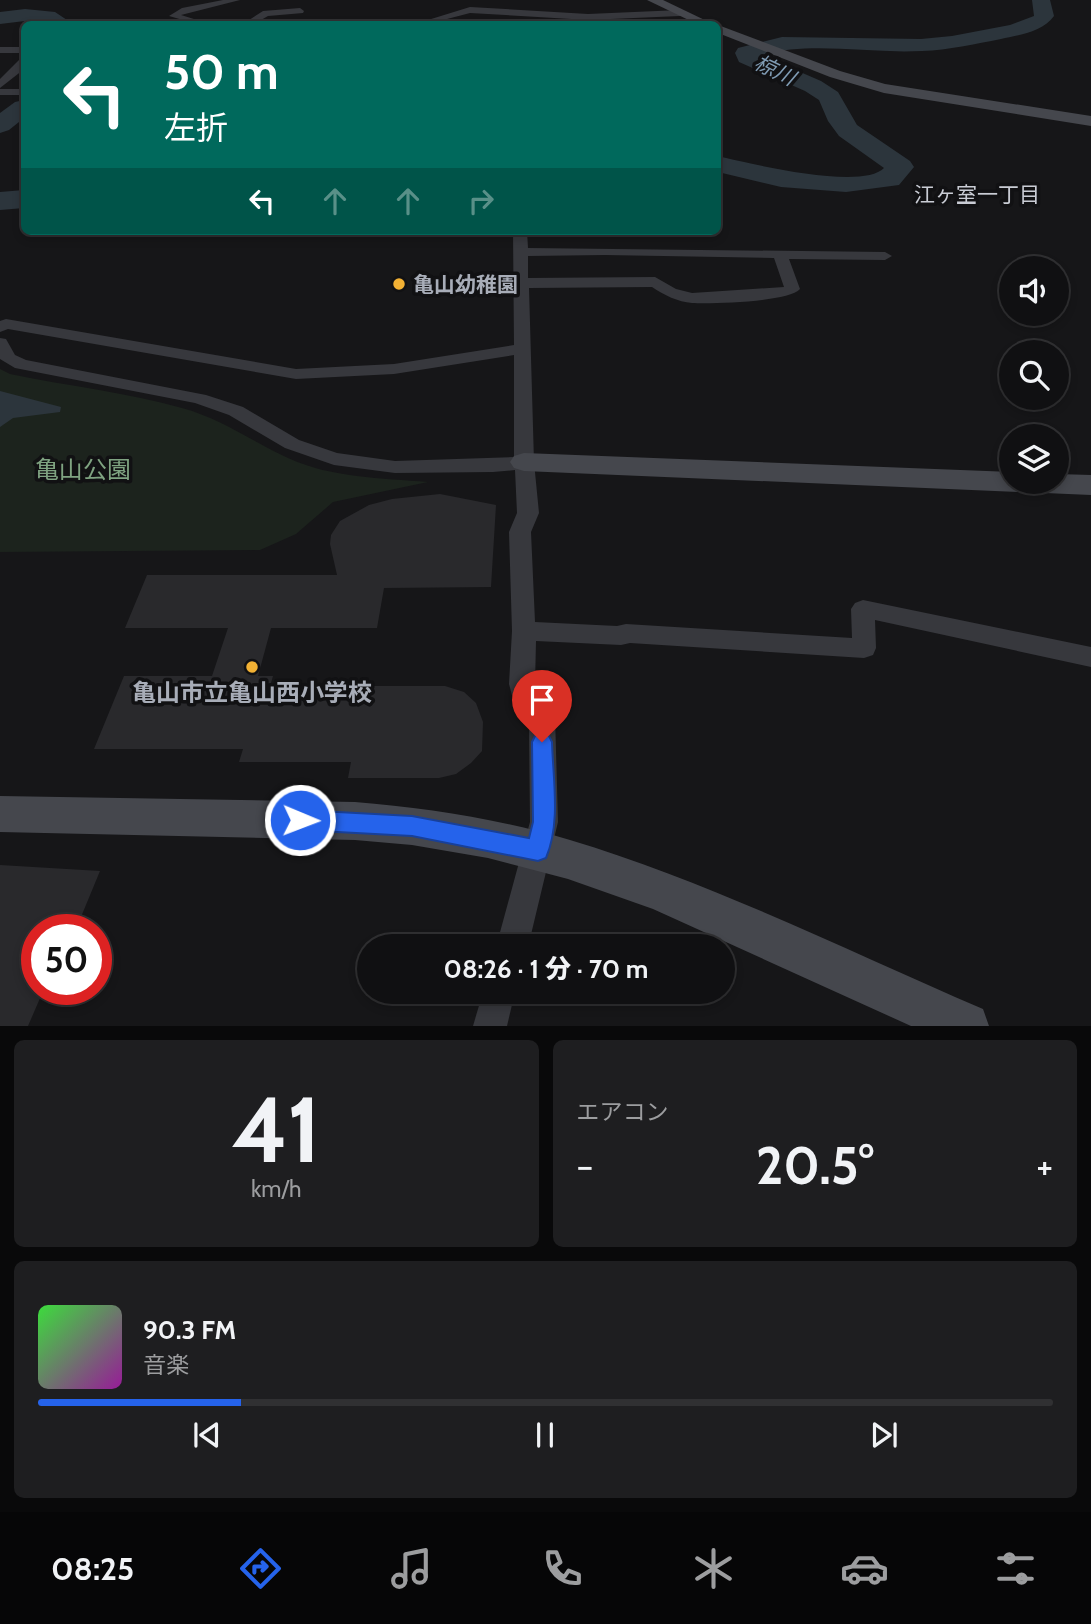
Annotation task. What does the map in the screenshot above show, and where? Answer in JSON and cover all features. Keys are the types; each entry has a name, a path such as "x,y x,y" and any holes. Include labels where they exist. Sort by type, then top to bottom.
{"main road":[{"path":"653,0 700,21"},
{"path":"721,30 856,81 884,88 1091,121"},
{"path":"524,462 1091,485"},
{"path":"0,814 355,821 412,826 538,850 660,891 966,1026"}],"street":[{"path":"194,21 173,16 185,10 236,0"},
{"path":"431,21 470,10 588,16 681,13"},
{"path":"253,21 269,12 300,11"},
{"path":"0,50 21,50"},
{"path":"0,85 21,64"},
{"path":"0,92 20,92"},
{"path":"515,934 544,822 542,715 526,706 522,684 524,631 520,532 528,513 524,462 520,235"},
{"path":"521,253 617,251 886,257"},
{"path":"651,253 655,282"},
{"path":"521,283 655,282 670,292 691,298 782,294 792,289 780,253"},
{"path":"0,327 6,324 92,337 296,374 352,373 522,349"},
{"path":"0,343 8,358 21,365 133,384 201,399 236,411 292,444 334,459 395,467 493,466 524,462"},
{"path":"524,631 621,636 626,633 864,648 863,609 1091,657"},
{"path":"490,1026 496,1004"}],"green space":[{"name":"亀山公園","path":"0,369 10,374 182,408 223,424 288,458 322,470 428,482 333,502 296,534 260,550 0,552"}],"shaded area":[{"path":"0,391 61,407 60,412 13,418 0,427"}],"building":[{"path":"440,494 496,505 491,587 384,588 377,628 271,628 258,676 273,676 267,697 362,698 364,686 445,686 464,692 476,703 483,722 482,751 471,763 456,774 439,778 348,778 351,762 239,762 243,749 94,749 124,676 212,676 228,628 125,628 147,575 337,575 330,544 331,535 340,521 369,505 392,499"},
{"path":"0,865 100,871 82,914 21,914 21,1005 37,1005 28,1026 0,1026"}],"waterway":[{"name":"椋川","path":"721,165 781,179 825,184 889,179 900,167 848,130 840,121 830,97 813,86 747,57 746,53 782,43 921,45 952,42 1015,30 1041,20 1044,16 1041,0"},
{"name":"椋川","path":"0,18 25,14 41,15 58,21"},
{"name":"椋川","path":"0,125 21,109"},
{"name":"椋川","path":"0,201 21,199"}],"place":[{"name":"亀山幼稚園","path":"399,284"},
{"name":"亀山市立亀山西小学校","path":"252,667"}],"district":[{"name":"江ヶ室一丁目","path":"977,194"}],"route":[{"path":"300,820 412,826 538,850 544,822 542,742"}]}
